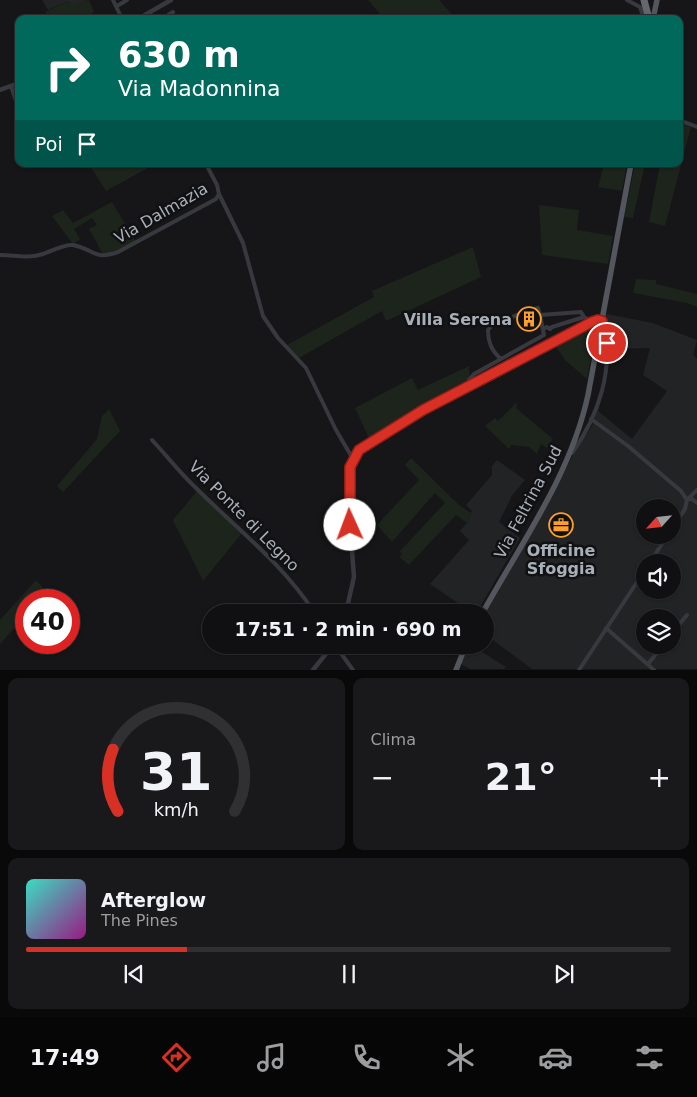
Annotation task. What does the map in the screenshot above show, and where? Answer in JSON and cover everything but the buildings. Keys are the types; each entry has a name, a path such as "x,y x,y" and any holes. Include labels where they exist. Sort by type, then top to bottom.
{"highway":[{"path":"644,0 650,15"}],"main road":[{"path":"651,15 653,0"},
{"path":"652,15 657,0"},
{"name":"Via Feltrina Sud","path":"488,604 554,489 569,456 585,411 630,167"},
{"path":"456,670 462,654"}],"street":[{"path":"113,0 120,15"},
{"path":"117,6 127,0"},
{"path":"145,15 171,0"},
{"path":"627,0 640,7 643,15"},
{"path":"156,8 160,15"},
{"path":"168,15 173,12"},
{"path":"0,90 15,84"},
{"path":"11,86 15,98"},
{"path":"683,122 697,127"},
{"name":"Via Dalmazia","path":"208,167 243,243 262,312 278,338 306,368 336,430 353,459"},
{"name":"Via Dalmazia","path":"0,255 33,257 70,245 80,247 99,256 108,256 123,250 213,201 220,194"},
{"path":"501,359 491,347 488,338 488,330 492,326 538,308 547,328"},
{"path":"540,315 582,312 584,318"},
{"path":"547,328 584,318 592,322"},
{"path":"348,604 354,577 349,494 350,467 359,450 423,410 598,320 602,322 608,350 605,381 592,418 580,441 569,456"},
{"path":"469,380 474,374 544,335 547,328"},
{"path":"592,418 681,491 687,500"},
{"name":"Via Ponte di Legno","path":"152,440 194,486 280,567 308,604"},
{"path":"681,515 685,509 687,500 697,490"},
{"path":"687,500 692,499 697,502"},
{"path":"579,670 636,583"},
{"path":"681,622 687,615"},
{"path":"606,628 654,670"},
{"path":"314,670 327,654"},
{"path":"341,654 353,670"},
{"path":"648,664 656,654"}],"shaded area":[{"path":"42,0 88,0 72,8 68,1 48,10"},
{"path":"89,0 94,12 89,15 46,15 45,12 68,1 72,7"},
{"path":"368,0 439,0 452,15 381,15"},
{"path":"683,124 691,127 683,157"},
{"path":"91,167 150,167 106,191"},
{"path":"603,167 626,167 622,191 598,187"},
{"path":"634,167 644,167 633,218 624,217"},
{"path":"659,167 680,167 665,226 649,222"},
{"path":"112,202 136,242 104,256 89,229 97,225 92,218 74,229 80,239 73,244 52,216 63,210 73,223"},
{"path":"539,205 579,210 577,230 613,236 608,264 542,255"},
{"path":"473,247 481,277 386,321 382,311 299,358 287,345 374,297 372,291"},
{"path":"636,279 656,280 656,284 697,294 697,307 687,303 633,293"},
{"path":"606,314 653,323 697,340 693,355 697,359 697,669 532,669 494,641 494,604 491,604 549,503 575,451 592,426 597,410 632,439 667,391 643,375 650,348 611,349"},
{"path":"598,320 587,379 566,361 553,343"},
{"path":"469,366 470,379 369,438 355,408 412,378 418,390"},
{"path":"517,402 516,408 553,439 547,448 541,444 537,454 529,447 511,445 509,449 485,426 495,418 498,421"},
{"path":"109,409 120,431 63,492 57,486 97,439 102,416"},
{"path":"411,458 459,505 471,513 467,523 456,515 409,565 399,557 402,554 400,551 445,503 435,493 392,542 377,525 419,480 405,465"},
{"path":"497,460 525,480 511,497 499,522 520,538 482,604 459,604 430,584 469,540 460,531 467,523 472,511 466,505 492,475 492,466"},
{"path":"198,490 243,532 203,581 173,520"},
{"path":"36,580 44,589 28,589"},
{"path":"15,603 15,627 0,644 0,620"},
{"path":"465,654 485,654 506,667 504,669 470,669 461,664"}],"place":[{"name":"Villa Serena","path":"529,319"},
{"name":"Officine Sfoggia","path":"561,525"}],"route":[{"path":"350,525 350,467 359,450 368,443 450,395 592,322 602,321 607,343"}]}
